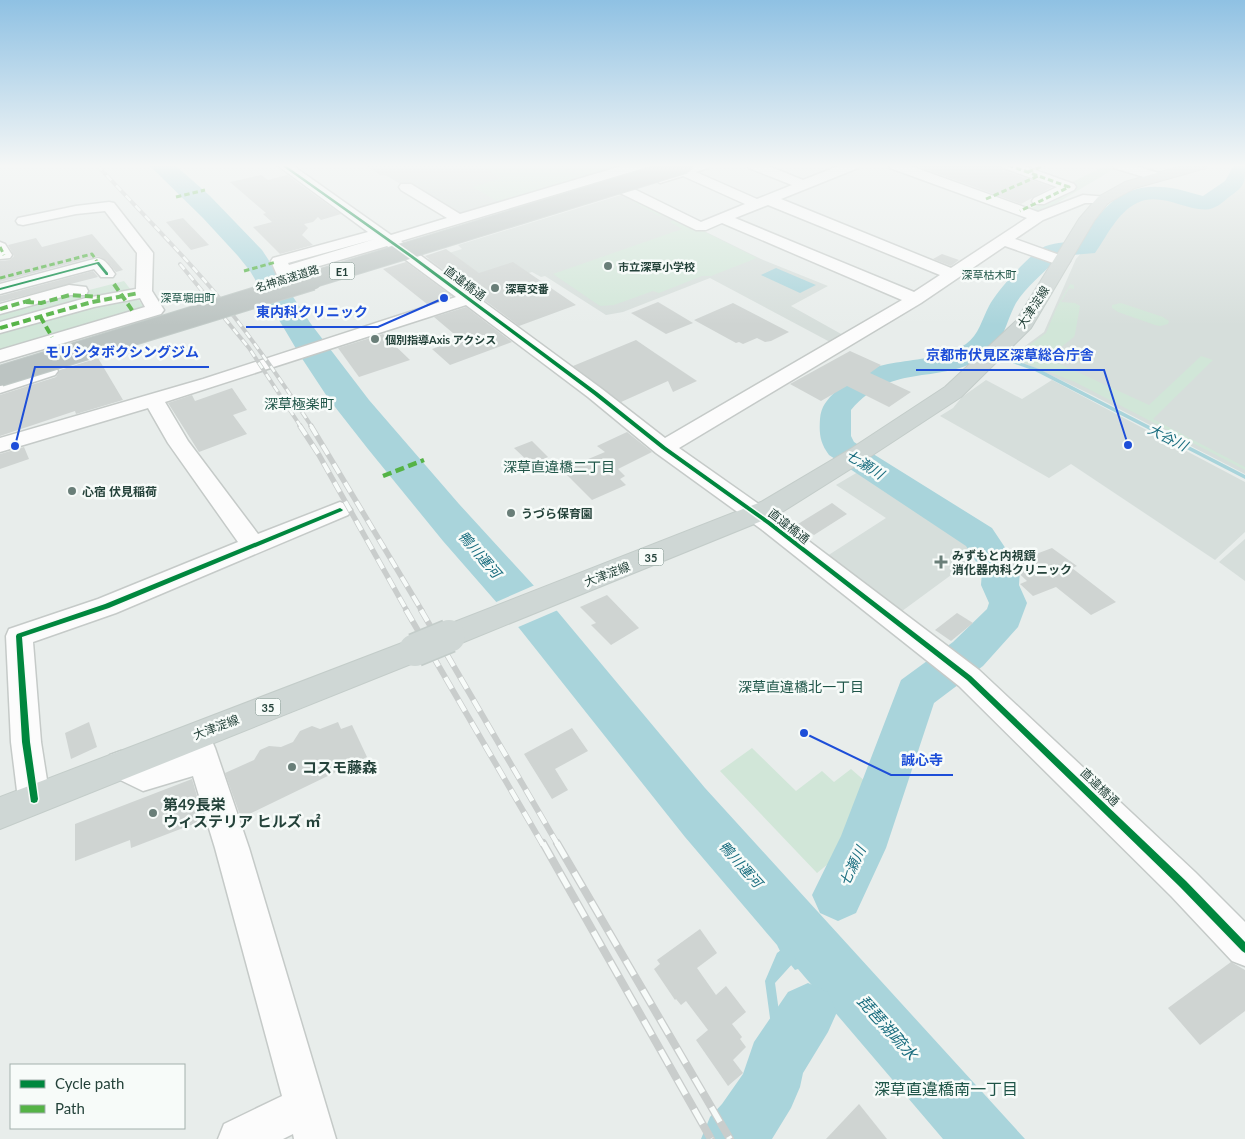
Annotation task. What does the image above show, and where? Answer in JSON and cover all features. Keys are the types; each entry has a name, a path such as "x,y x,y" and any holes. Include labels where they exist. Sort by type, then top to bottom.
{"highway":[{"name":"名神高速道路","path":"0,366 485,218"},
{"name":"名神高速道路","path":"0,376 519,218"}],"main road":[{"name":"大津淀線","path":"0,813 770,508 854,458 940,402 994,354 1024,324 1058,255 1088,218"}],"street":[{"path":"23,221 37,218"},
{"path":"0,387 173,332 155,310 144,292 145,253 118,218"},
{"name":"直違橋通","path":"357,218 411,256 595,393 664,448 756,514 963,674 1176,877 1245,948"},
{"path":"297,292 534,218"},
{"path":"684,218 701,226 722,218"},
{"path":"722,218 915,299"},
{"path":"804,218 952,274"},
{"path":"664,448 915,299 1036,218"},
{"path":"283,272 279,261 458,219"},
{"path":"1002,240 1058,255"},
{"path":"44,283 69,290 86,291 117,282"},
{"path":"1,284 117,282"},
{"path":"29,299 41,303 117,282"},
{"path":"117,282 134,313"},
{"path":"0,328 92,302 117,282"},
{"path":"0,309 29,299 44,283"},
{"path":"0,445 154,400 468,299"},
{"path":"0,356 155,310"},
{"path":"40,316 52,337"},
{"path":"154,400 179,443 254,547"},
{"path":"34,799 26,742 19,636 107,606 340,510"},
{"path":"121,765 139,773 143,777 202,754 232,848 310,1122 239,1139"}],"shaded area":[{"name":"市立深草小学校","path":"546,218 678,218 761,259 828,286 791,306 843,335 830,342 710,278 623,312 606,315 545,276 541,277 532,272 472,291 467,288 463,289 426,260 462,249 458,245"},
{"path":"1112,218 1245,218 1245,474 1092,395 1038,369 1009,358 1044,332 1076,259 1083,251 1095,247"},
{"path":"986,380 1022,399 1052,380 1245,482 1245,532 1215,560 1071,464 1049,478 940,416 953,408 962,397"},
{"path":"863,469 968,537 981,553 898,614 824,558 886,518 836,485"},
{"path":"1245,539 1245,581 1219,562"}],"green space":[{"path":"669,218 677,218 757,258 711,276 702,276 659,293 653,291 614,305 600,306 553,274 682,229 670,222 673,220"},
{"path":"124,281 144,307 140,311 0,352 0,313"},
{"path":"1070,284 1074,285 1074,289 1069,288 1061,302 1075,303 1080,306 1075,334 1074,337 1047,358 1149,405 1201,356 1213,360 1153,419 1245,467 1245,470 1075,382 1012,358 1046,333 1057,307"},
{"path":"1121,303 1163,317 1169,321 1168,324 1155,325 1118,312 1112,308 1112,305"},
{"path":"752,748 796,791 822,771 834,782 851,769 866,782 839,855 817,873 720,771"}],"water":[{"path":"203,218 231,218 262,250 311,324 369,400 459,504 558,612 705,788 1025,1139 943,1139 798,969 795,970 791,965 789,966 786,962 787,960 778,953 780,951 777,945 685,837 519,628 443,541 368,449 328,398 301,357 250,271"},
{"path":"776,268 816,285 800,293 761,275"}],"pier":[{"path":"535,585 558,610 516,628 494,603"}],"building":[{"path":"183,218 209,245 191,250 166,222"},
{"path":"268,218 317,218 313,222 304,224 308,228 302,235 313,245 280,254 253,227 272,222"},
{"path":"92,234 123,270 116,272 107,261 98,256 0,282 0,261 10,260 14,256 8,245 36,238 42,247"},
{"path":"446,249 479,273 513,262 576,305 519,326 425,256"},
{"path":"942,254 959,260 951,266 933,259"},
{"path":"406,262 452,296 427,304 383,269"},
{"path":"93,271 98,277 0,302 0,296"},
{"path":"658,302 693,323 666,334 631,313"},
{"path":"733,303 789,332 771,341 765,342 757,338 743,344 736,343 694,320"},
{"path":"466,307 512,342 450,365 432,349 460,339 434,317"},
{"path":"383,334 410,360 359,377 338,348"},
{"path":"636,340 697,381 673,392 668,381 621,402 573,366"},
{"path":"850,351 881,365 870,373 911,392 889,407 847,386 821,401 790,384"},
{"path":"98,358 123,400 76,414 75,411 0,436 0,395 56,377 60,370"},
{"path":"232,388 247,410 233,415 247,434 199,452 168,403 192,395 195,401"},
{"path":"627,432 652,452 618,469 625,476 620,479 626,485 592,500 562,470 605,452 597,446"},
{"path":"532,441 548,457 531,464 514,448"},
{"path":"24,447 29,459 0,469 0,454"},
{"path":"832,503 847,514 814,535 798,524"},
{"path":"1052,548 1077,566 1072,568 1116,602 1091,615 1056,587 1033,596 1020,584 1027,581 1009,564"},
{"path":"607,595 639,628 611,645 591,625 596,623 580,607"},
{"path":"957,613 973,623 951,641 935,630"},
{"path":"89,722 97,747 71,759 65,733"},
{"name":"コスモ藤森","path":"338,722 341,729 352,725 367,757 241,818 225,773 254,760 260,750 269,746 281,747 293,742 300,731 312,726 320,729"},
{"path":"572,728 588,751 555,769 568,790 552,799 524,754"},
{"name":"第49長栄 ウィステリア ヒルズ ㎡","path":"192,779 204,820 131,848 130,840 75,861 75,824"},
{"path":"700,929 717,953 697,968 716,995 726,986 746,1012 732,1024 742,1037 740,1039 746,1047 733,1060 743,1073 728,1086 696,1040 708,1030 686,1001 681,1005 675,1000 654,969 660,964 657,960"},
{"path":"1231,962 1245,970 1245,1011 1200,1045 1168,1008"},
{"path":"859,1104 887,1139 826,1139"}],"waterway":[{"name":"七瀬川","path":"838,895 861,848 916,693 968,654 1004,616 1008,603 1000,585 1001,570 979,537 840,448 835,436 836,409 851,392 870,379 896,370 952,361 977,349 987,338 1005,300 1036,266 1053,251 1087,248 1108,218"},
{"name":"大谷川","path":"1009,360 1037,370 1245,477"},
{"path":"780,1055 770,981 780,956 787,951"},
{"path":"773,979 791,959"},
{"name":"七瀬川","path":"732,1139 744,1126 770,1087 775,1063 808,1012"}],"railway":[{"path":"147,218 225,305 312,427"},
{"path":"180,264 249,348 301,427"},
{"path":"300,426 319,455 407,611"},
{"path":"311,426 422,611"},
{"path":"406,610 543,845"},
{"path":"421,610 558,845"},
{"path":"543,843 711,1139"},
{"path":"557,843 730,1139"}],"marked path":[{"path":"0,247 4,255"},
{"path":"0,278 92,254 98,263"},
{"path":"244,271 276,262"},
{"path":"114,284 134,313"},
{"path":"0,328 92,302 139,293"},
{"path":"26,302 41,303 70,295 100,297"},
{"path":"0,309 31,300"},
{"path":"40,316 52,337"},
{"path":"383,476 424,460"}],"cycle path":[{"path":"358,218 595,393 664,448 769,523 969,678 1183,884 1245,948"},
{"path":"0,289 98,263 107,274"},
{"path":"34,799 26,742 19,636 107,606 340,510"}],"place":[{"name":"市立深草小学校","path":"608,266"},
{"name":"深草交番","path":"495,288"},
{"name":"東内科クリニック","path":"444,298"},
{"name":"個別指導Axis アクシス","path":"375,339"},
{"name":"京都市伏見区深草総合庁舎","path":"1128,445"},
{"name":"モリシタボクシングジム","path":"15,446"},
{"name":"心宿 伏見稲荷","path":"72,491"},
{"name":"うづら保育園","path":"511,513"},
{"name":"みずもと内視鏡 消化器内科クリニック","path":"941,562"},
{"name":"誠心寺","path":"804,733"},
{"name":"コスモ藤森","path":"292,767"},
{"name":"第49長栄 ウィステリア ヒルズ ㎡","path":"153,813"}],"district":[{"name":"深草枯木町","path":"989,274"},
{"name":"深草堀田町","path":"188,297"},
{"name":"深草極楽町","path":"299,403"},
{"name":"深草直違橋二丁目","path":"559,466"},
{"name":"深草直違橋北一丁目","path":"801,686"},
{"name":"深草直違橋南一丁目","path":"946,1088"}],"water label":[{"name":"鴨川運河","path":"480,554"},
{"name":"鴨川運河","path":"741,864"},
{"name":"琵琶湖疏水","path":"888,1027"}]}
